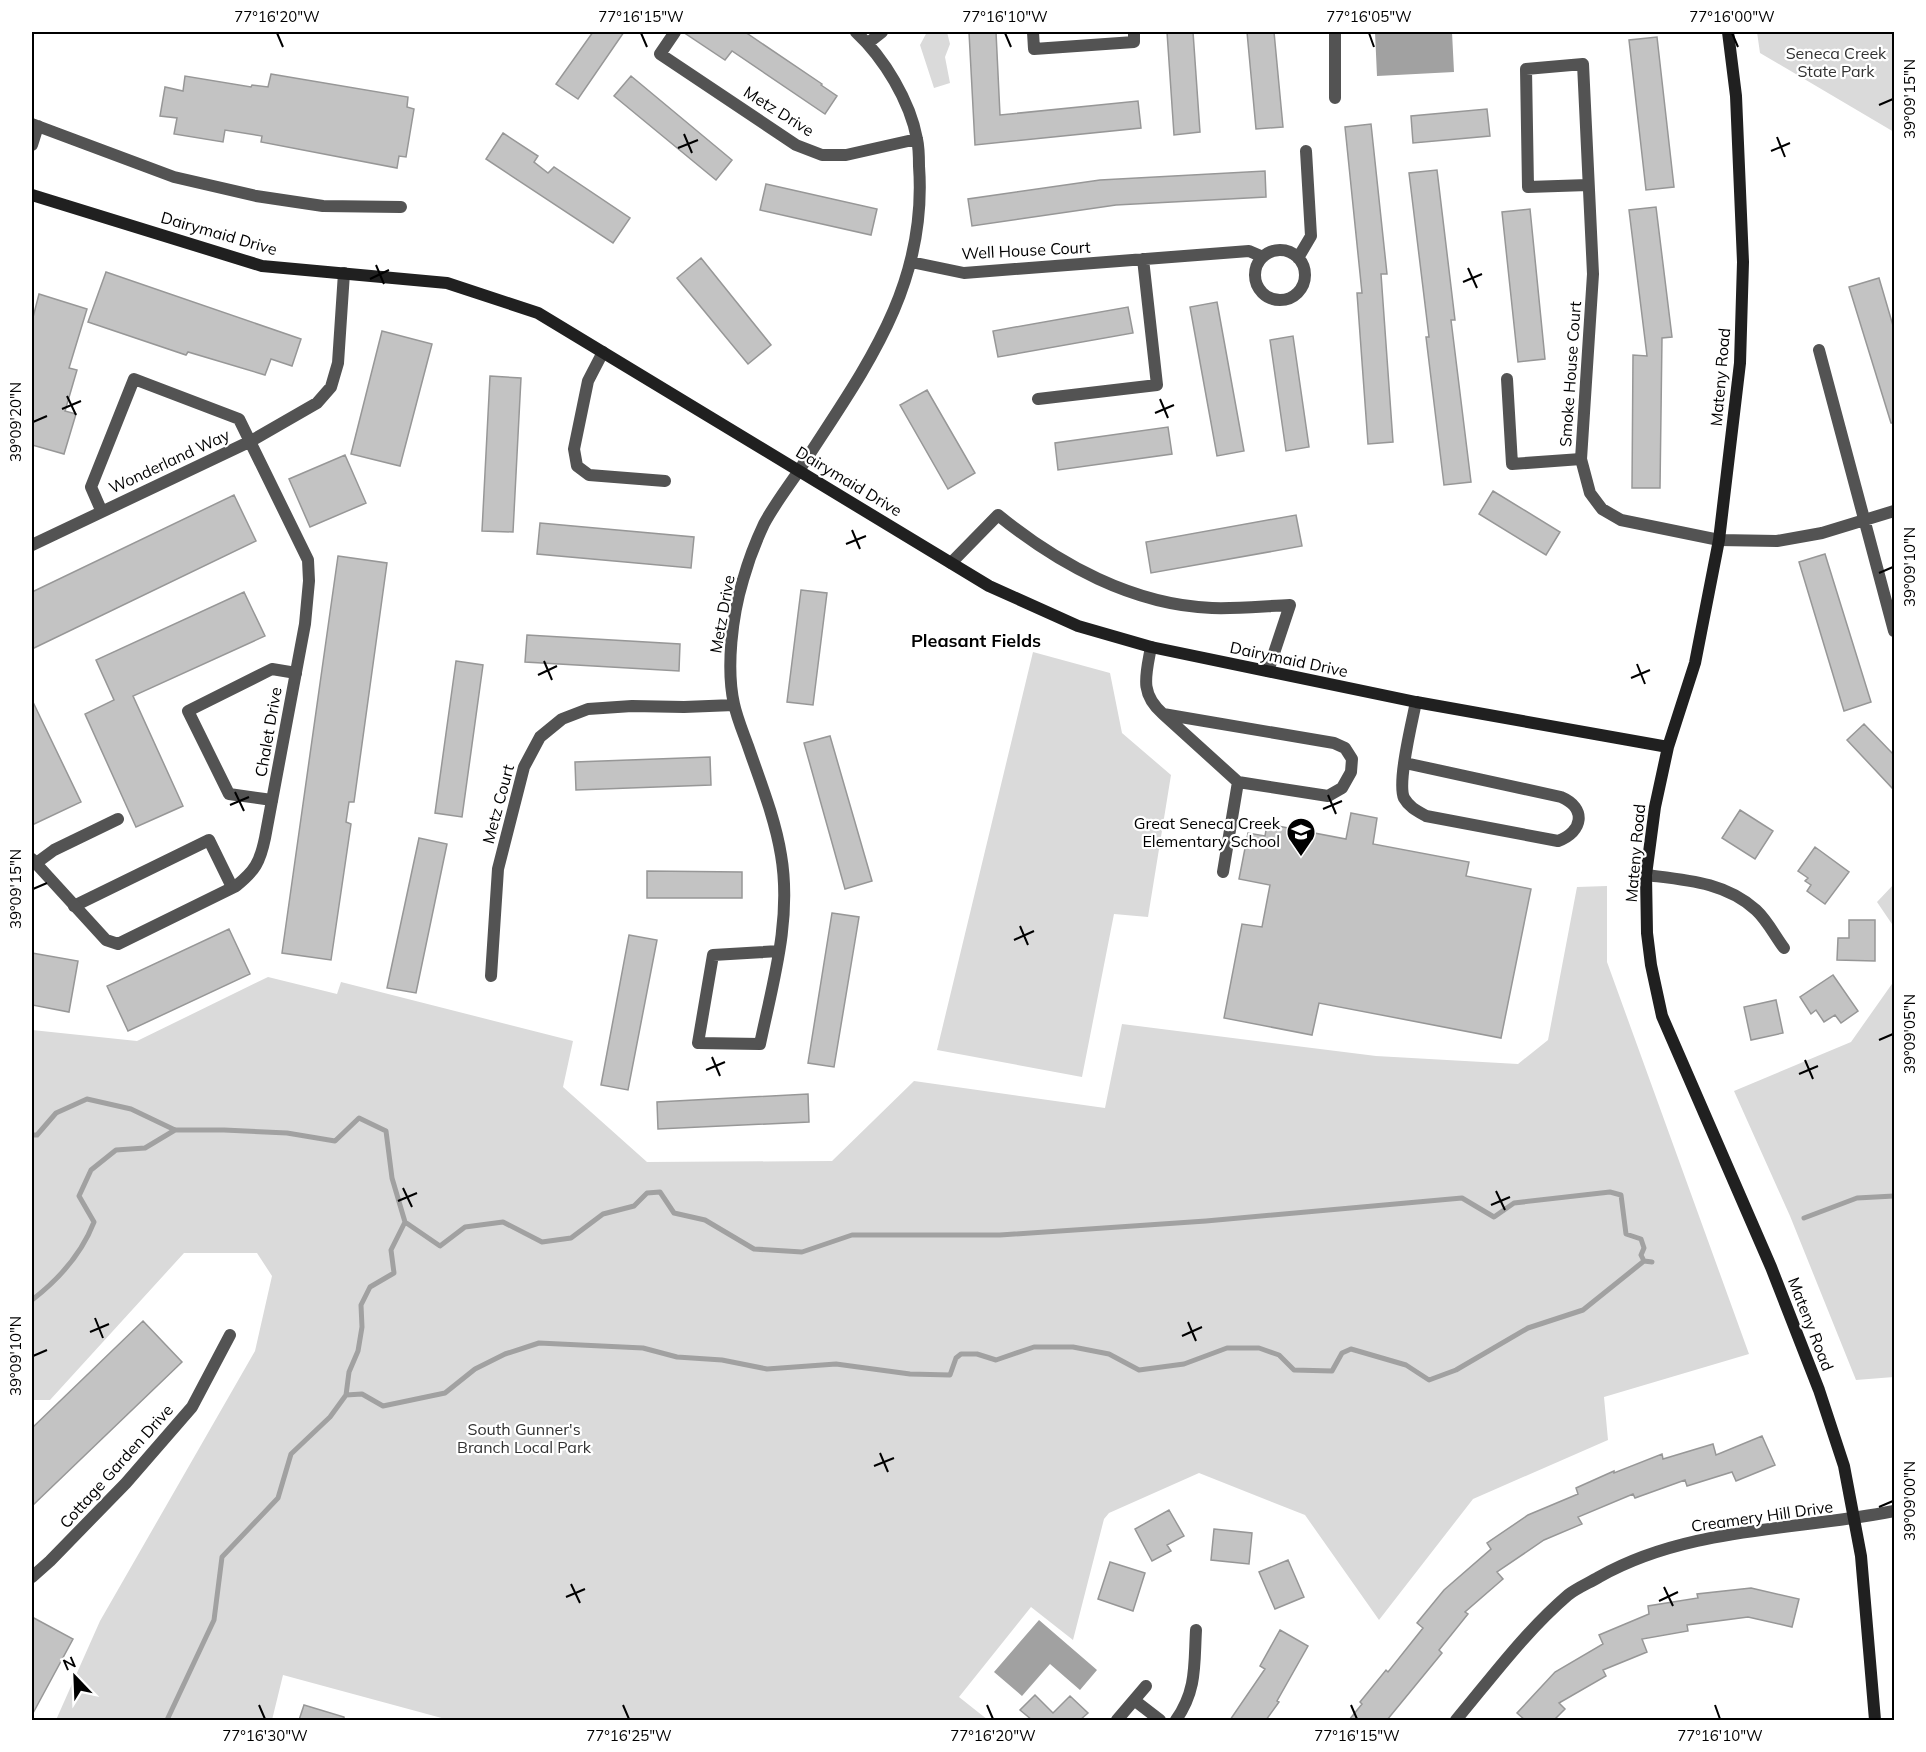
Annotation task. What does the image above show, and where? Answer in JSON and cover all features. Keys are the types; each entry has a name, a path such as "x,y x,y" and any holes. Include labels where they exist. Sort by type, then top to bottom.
{"street":[{"name":"Metz Drive","path":"675,32 660,54 796,145 822,155 846,155 917,139"},
{"name":"Metz Drive","path":"779,951 713,955 698,1043 760,1044 783,934 785,892 781,854 762,786 734,705 730,664 742,581 765,523 880,343 898,305 911,262 921,190 917,139 901,91 868,43 856,32"},
{"path":"868,43 882,32"},
{"path":"1033,32 1034,49 1134,42 1134,32"},
{"path":"1335,32 1335,98"},
{"name":"Mateny Road","path":"1728,32 1736,96 1743,262 1740,363 1719,540 1695,663 1668,747 1655,807 1646,875 1650,965 1662,1016 1771,1267 1819,1390 1844,1466 1861,1556 1875,1720"},
{"name":"Smoke House Court","path":"1588,185 1528,188 1526,69 1583,64 1593,274 1581,459 1590,493 1602,509 1621,520 1719,540 1778,541 1822,533 1894,511"},
{"path":"32,145 34,125 174,177 256,196 322,206 401,207"},
{"path":"1263,257 1255,274 1262,292 1279,300 1297,293 1303,285 1305,276 1304,266 1298,258 1311,236 1306,151"},
{"name":"Dairymaid Drive","path":"32,195 261,266 447,283 538,313 989,586 1078,626 1151,647 1416,702 1668,747"},
{"name":"Well House Court","path":"911,262 964,273 1249,251 1263,257 1272,251 1281,250 1291,252 1298,258"},
{"path":"1038,399 1157,385 1143,259"},
{"name":"Wonderland Way","path":"32,545 101,510 251,441 317,404 331,387 338,363 344,273"},
{"path":"1819,350 1894,631"},
{"path":"603,352 588,381 574,449 577,466 589,475 665,481"},
{"name":"Wonderland Way","path":"101,510 91,487 134,379 240,419 251,441"},
{"path":"1507,379 1512,464 1581,459"},
{"name":"Chalet Drive","path":"33,863 106,940 118,944 232,887 252,873 261,857 296,674 309,592 308,560 251,441"},
{"path":"951,563 998,515 1038,545 1064,560 1113,586 1136,594 1212,608 1290,605 1268,671"},
{"path":"1151,647 1145,678 1147,693 1154,706 1238,782 1328,796 1342,789 1351,772 1352,759 1345,748 1320,740 1163,714"},
{"path":"272,800 229,794 188,711 272,669 296,674"},
{"path":"1405,763 1561,797 1572,802 1578,814 1578,825 1570,837 1558,841 1426,816 1413,809 1404,799 1401,784 1416,702"},
{"name":"Metz Court","path":"491,976 498,869 524,766 540,737 562,719 588,709 734,705"},
{"path":"1223,872 1238,782"},
{"path":"33,863 54,850 118,819"},
{"path":"74,906 209,840 232,887"},
{"path":"1646,875 1697,881 1717,886 1736,895 1757,911 1784,948"},
{"name":"Cottage Garden Drive","path":"32,1577 50,1562 126,1484 192,1407 230,1335"},
{"name":"Creamery Hill Drive","path":"1456,1720 1529,1631 1570,1594 1619,1566 1679,1545 1738,1532 1854,1519 1894,1511"},
{"path":"1176,1720 1185,1707 1193,1686 1196,1630"},
{"path":"1117,1720 1146,1686"},
{"path":"1134,1700 1160,1720"}],"green space":[{"path":"927,32 947,32 950,44 945,57 950,83 934,88 920,45"},
{"name":"Seneca Creek State Park","path":"1757,32 1894,32 1894,132 1760,53"},
{"path":"1033,652 1110,673 1122,733 1171,775 1148,917 1114,914 1082,1077 937,1050"},
{"path":"1894,884 1894,927 1877,902"},
{"name":"South Gunner's Branch Local Park","path":"1607,886 1607,962 1749,1354 1604,1397 1608,1440 1473,1499 1379,1620 1305,1515 1199,1473 1109,1513 1104,1519 1073,1640 1031,1607 959,1697 988,1720 449,1720 283,1675 272,1720 56,1720 100,1621 255,1351 272,1276 257,1253 184,1253 50,1400 32,1400 32,1030 137,1041 268,977 337,994 341,982 573,1041 563,1087 647,1162 832,1161 914,1081 1105,1108 1122,1024 1376,1056 1518,1064 1548,1040 1577,887"},
{"path":"1894,981 1894,1377 1856,1380 1790,1216 1734,1091 1851,1042"}],"shaded area":[{"path":"1375,32 1452,32 1454,72 1377,76"},
{"path":"1039,1620 1097,1670 1080,1690 1050,1664 1022,1696 994,1672"}],"building":[{"path":"593,32 624,32 578,99 556,84"},
{"path":"683,32 745,32 837,96 825,114 732,51 725,60"},
{"path":"969,32 996,32 1000,115 1138,101 1141,128 975,145"},
{"path":"1167,32 1193,32 1200,132 1174,135"},
{"path":"1247,32 1274,32 1283,127 1256,129"},
{"path":"1657,37 1674,187 1646,190 1629,40"},
{"path":"271,74 408,97 407,107 414,109 406,157 399,156 397,168 261,142 262,136 225,130 223,142 174,134 177,118 160,116 165,87 183,91 185,76 251,87 252,85 268,87"},
{"path":"631,76 732,160 716,180 614,96"},
{"path":"1487,109 1490,136 1413,143 1411,116"},
{"path":"1371,124 1387,274 1381,274 1393,442 1368,444 1357,293 1362,293 1345,127"},
{"path":"503,133 538,156 534,162 548,173 554,167 630,218 613,243 486,159"},
{"path":"1437,170 1455,320 1451,320 1471,482 1444,485 1409,173"},
{"path":"1265,171 1266,197 1116,205 972,226 968,199 1100,180"},
{"path":"766,184 877,209 871,235 760,210"},
{"path":"1656,207 1672,337 1662,338 1660,488 1632,488 1633,355 1647,356 1629,210"},
{"path":"1530,209 1545,359 1518,362 1502,212"},
{"path":"701,258 771,345 748,364 677,278"},
{"path":"106,272 301,339 292,366 271,359 265,375 188,352 186,355 88,322"},
{"path":"1879,278 1894,329 1894,423 1891,423 1849,287"},
{"path":"39,294 87,309 69,368 77,370 65,411 76,414 64,454 32,445 32,321"},
{"path":"1217,302 1244,451 1217,456 1190,307"},
{"path":"1128,307 1133,333 998,357 993,331"},
{"path":"382,331 432,344 400,466 351,454"},
{"path":"1293,336 1309,447 1286,451 1270,340"},
{"path":"490,376 521,378 513,532 482,531"},
{"path":"927,390 975,473 948,489 900,405"},
{"path":"1168,427 1172,454 1058,470 1055,443"},
{"path":"345,455 366,503 310,527 289,479"},
{"path":"1493,491 1560,532 1546,555 1479,514"},
{"path":"234,495 256,541 32,649 32,592"},
{"path":"1296,515 1302,546 1151,573 1146,542"},
{"path":"540,523 694,537 691,568 537,554"},
{"path":"1825,554 1871,702 1844,711 1799,562"},
{"path":"338,556 387,563 354,802 349,802 346,822 351,824 331,960 282,953"},
{"path":"801,590 827,593 813,705 787,702"},
{"path":"244,592 265,636 133,696 183,806 136,827 85,714 114,700 96,660"},
{"path":"527,635 680,644 679,671 525,662"},
{"path":"456,661 483,665 462,817 435,813"},
{"path":"32,700 81,802 32,825"},
{"path":"1864,724 1894,755 1894,790 1847,740"},
{"path":"830,736 872,881 845,889 804,743"},
{"path":"710,757 711,785 576,790 575,762"},
{"path":"1740,810 1773,831 1755,859 1722,838"},
{"path":"1351,813 1377,818 1373,844 1469,862 1466,876 1531,889 1501,1038 1319,1003 1312,1035 1224,1018 1242,924 1262,927 1270,885 1239,879 1248,833 1265,836 1267,824 1346,839"},
{"path":"419,838 447,844 416,993 387,988"},
{"path":"1815,847 1849,872 1825,904 1807,891 1811,885 1805,881 1808,878 1798,871"},
{"path":"647,871 742,872 742,898 647,898"},
{"path":"832,913 859,917 834,1067 808,1063"},
{"path":"1849,920 1875,920 1875,961 1837,960 1838,938 1849,938"},
{"path":"229,929 250,974 128,1031 107,986"},
{"path":"629,935 657,940 628,1090 601,1085"},
{"path":"32,953 78,961 69,1012 32,1005"},
{"path":"1833,975 1858,1011 1841,1023 1835,1015 1824,1022 1816,1010 1811,1014 1800,997"},
{"path":"1776,1000 1783,1033 1751,1040 1744,1007"},
{"path":"808,1094 809,1122 658,1129 657,1102"},
{"path":"143,1321 182,1362 32,1506 32,1428"},
{"path":"1762,1436 1775,1465 1736,1481 1732,1472 1687,1486 1685,1480 1635,1498 1633,1494 1578,1517 1582,1524 1544,1540 1497,1572 1503,1579 1465,1612 1468,1614 1439,1650 1442,1653 1387,1720 1349,1720 1362,1704 1360,1702 1386,1670 1388,1672 1423,1628 1417,1623 1444,1590 1491,1549 1487,1543 1528,1515 1578,1494 1576,1488 1614,1471 1614,1473 1662,1454 1663,1459 1713,1444 1716,1455"},
{"path":"1169,1510 1184,1536 1167,1545 1171,1551 1152,1561 1135,1529"},
{"path":"1214,1529 1252,1533 1249,1564 1211,1560"},
{"path":"1288,1560 1304,1597 1275,1609 1259,1572"},
{"path":"1110,1562 1145,1573 1133,1611 1098,1599"},
{"path":"1751,1588 1799,1599 1792,1627 1748,1617 1687,1625 1688,1631 1642,1639 1647,1652 1603,1670 1606,1676 1559,1703 1565,1709 1554,1720 1525,1720 1517,1713 1555,1672 1603,1644 1599,1635 1649,1614 1648,1606 1698,1598 1697,1594"},
{"path":"32,1617 73,1639 32,1715"},
{"path":"1280,1630 1308,1646 1277,1701 1279,1702 1266,1720 1230,1720 1265,1669 1260,1666"},
{"path":"1035,1695 1053,1713 1070,1696 1088,1713 1080,1720 1032,1720 1020,1710"},
{"path":"304,1705 344,1717 344,1720 299,1720"}],"waterway":[{"path":"32,1135 37,1135 56,1113 87,1099 131,1109 175,1130 287,1133 335,1141 359,1118 386,1131 392,1178 405,1222 440,1246 465,1227 503,1222 542,1242 571,1238 603,1214 634,1206 647,1193 660,1192 674,1213 705,1220 754,1249 802,1252 852,1235 1000,1235 1206,1221 1462,1198 1494,1217 1514,1203 1610,1192 1621,1195 1626,1234 1641,1239 1644,1248 1641,1255 1644,1261"},
{"path":"32,1300 51,1284 76,1255 94,1222 79,1196 91,1170 116,1150 145,1148 175,1130"},
{"path":"1804,1218 1857,1198 1894,1196"},
{"path":"346,1395 349,1372 358,1351 362,1327 361,1305 370,1287 394,1273 391,1250 405,1222"},
{"path":"167,1720 214,1620 222,1557 278,1498 291,1454 330,1417 346,1395 362,1394 383,1406 445,1393 475,1369 505,1354 539,1343 643,1348 677,1357 722,1360 767,1369 836,1364 910,1374 950,1375 956,1358 961,1354 977,1354 996,1360 1034,1347 1073,1347 1109,1354 1139,1370 1184,1364 1227,1348 1259,1348 1279,1355 1294,1370 1332,1371 1342,1353 1351,1349 1406,1365 1429,1380 1456,1370 1528,1328 1583,1310 1644,1261 1652,1262"}],"place":[{"name":"Great Seneca Creek Elementary School","path":"1301,858"}],"district":[{"name":"Pleasant Fields","path":"976,640"}]}
